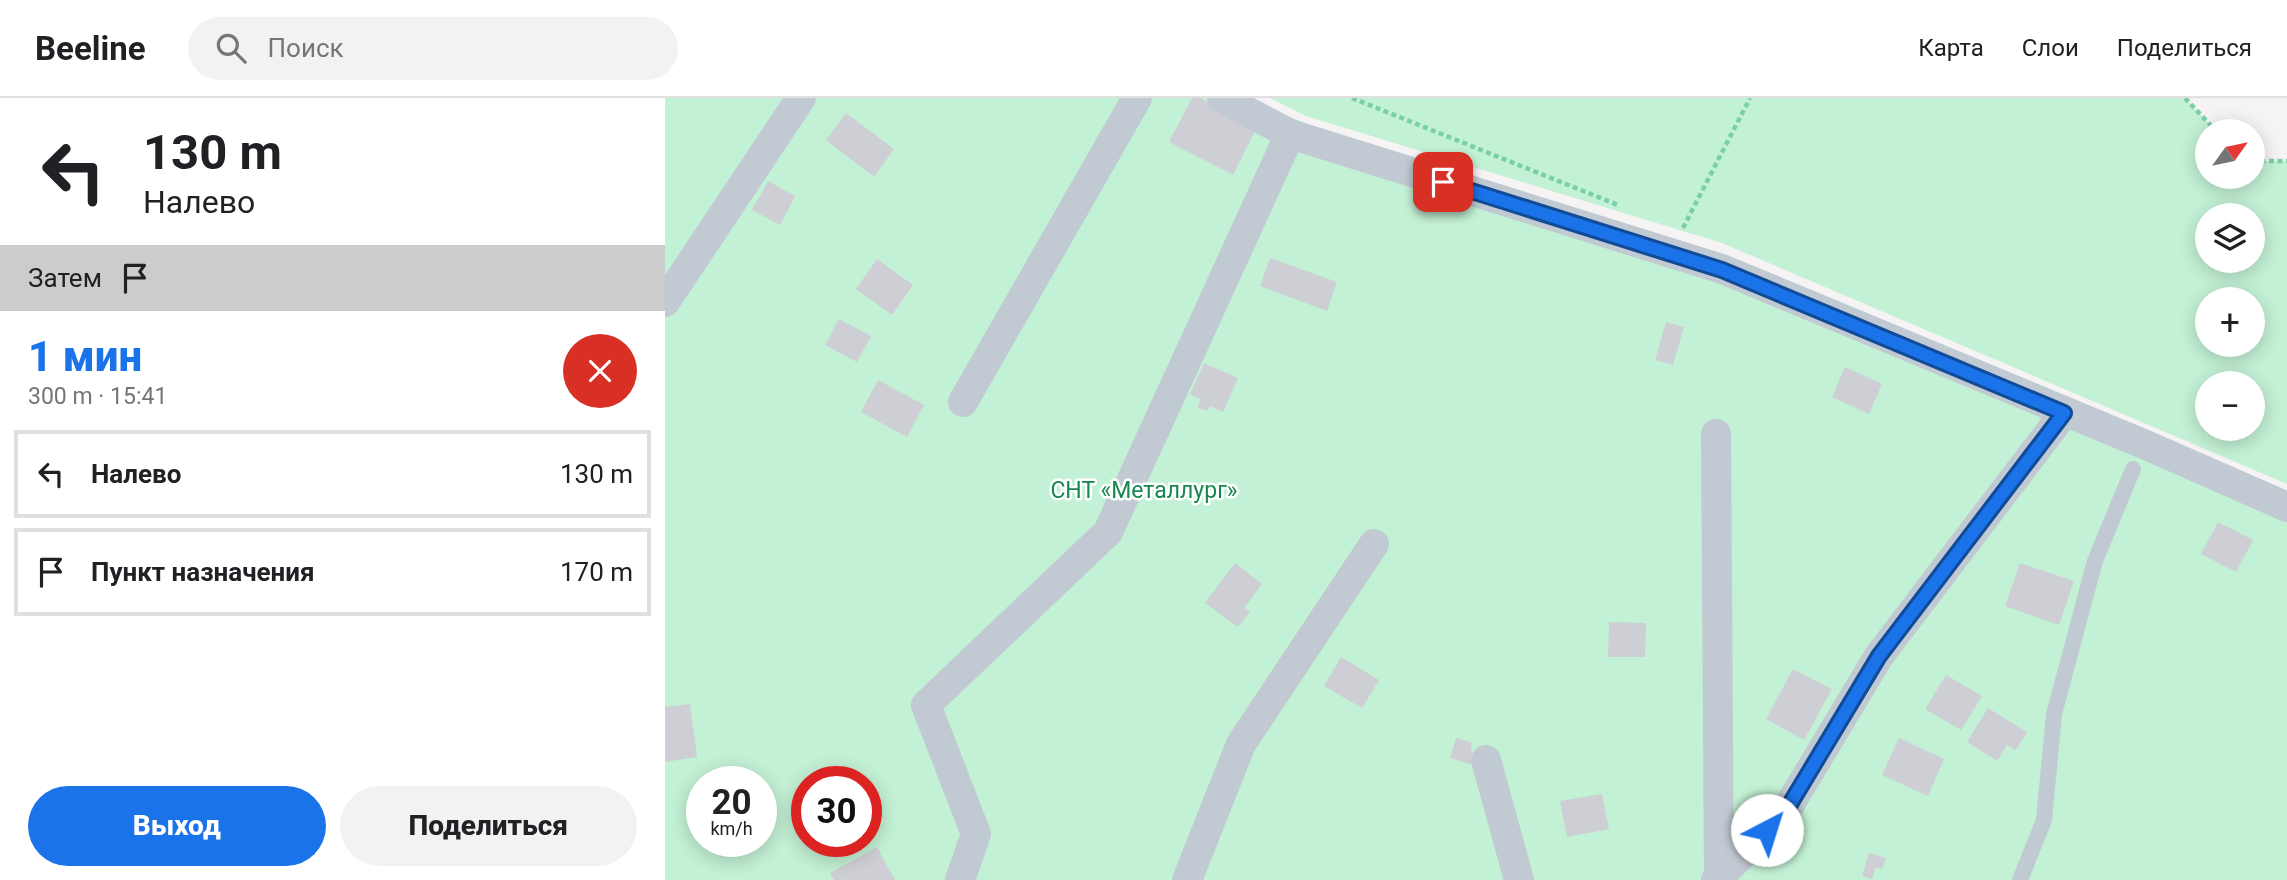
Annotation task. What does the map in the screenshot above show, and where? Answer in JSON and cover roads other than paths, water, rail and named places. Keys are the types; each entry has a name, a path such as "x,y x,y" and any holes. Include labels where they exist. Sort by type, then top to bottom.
{"street":[{"path":"665,302 801,98"},
{"path":"963,402 1137,98"},
{"path":"1221,98 1290,134 1722,270 2146,445 2287,507"},
{"path":"960,880 976,834 926,705 1108,532 1290,134"},
{"path":"1717,880 1784,814 1879,656 2064,413"},
{"path":"1716,434 1717,880"},
{"path":"1187,880 1241,744 1374,544"},
{"path":"1486,760 1519,880"}],"lane":[{"path":"2019,880 2045,820 2054,714 2095,561 2133,469"}],"park label":[{"name":"СНТ «Металлург»","path":"1144,490"}]}
